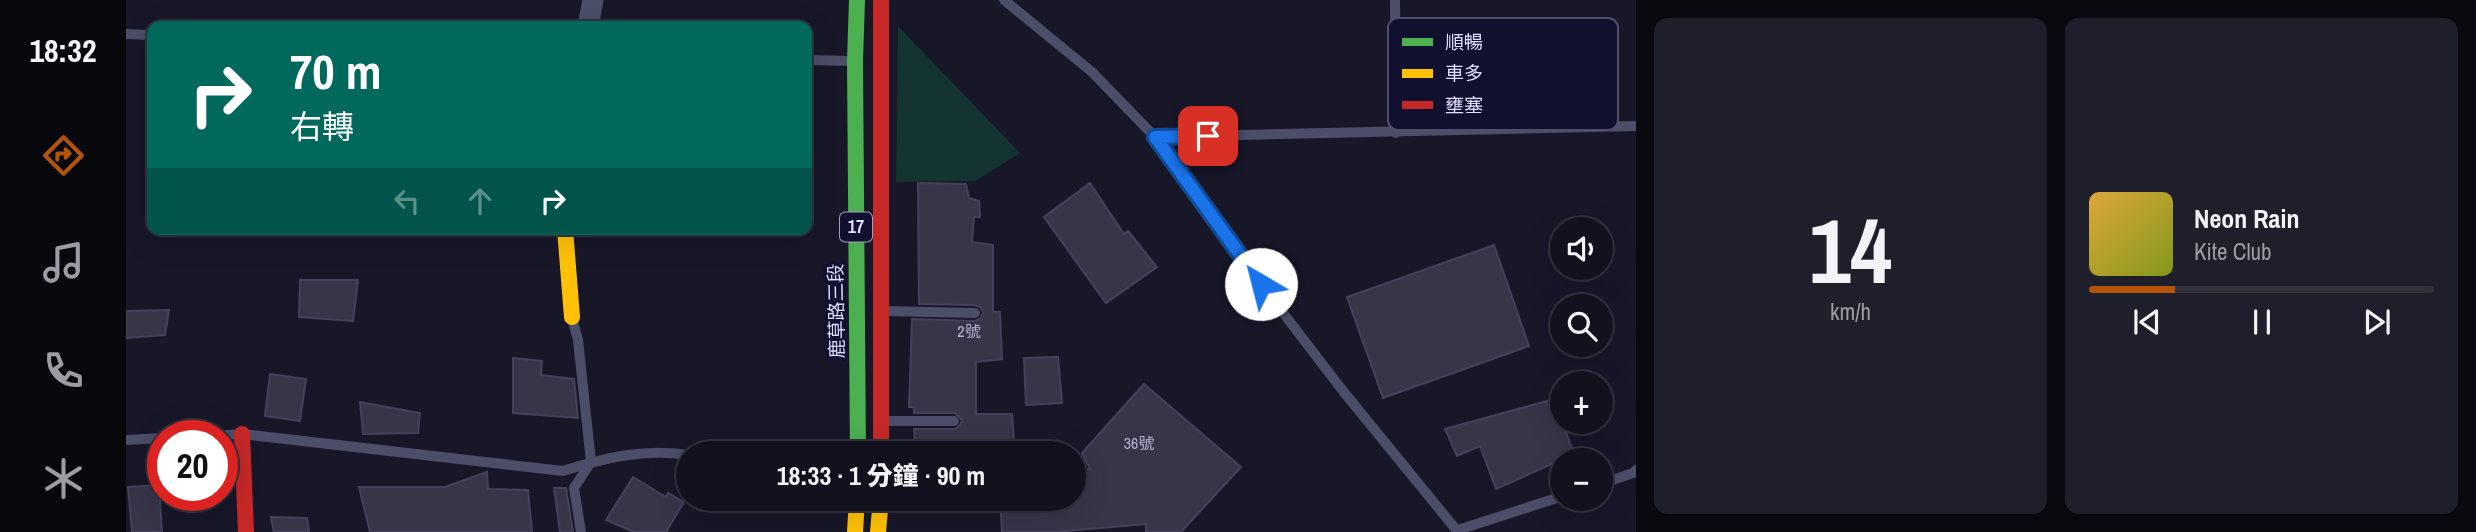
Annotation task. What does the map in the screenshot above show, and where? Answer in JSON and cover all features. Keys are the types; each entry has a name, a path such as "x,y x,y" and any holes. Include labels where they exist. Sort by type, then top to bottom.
{"main road":[{"name":"鹿草路三段","path":"857,0 855,61 858,441"},
{"name":"17","path":"881,0 881,441"},
{"path":"565,235 572,317"},
{"path":"242,434 246,532"},
{"path":"855,532 856,511"},
{"path":"878,532 880,511"}],"street":[{"path":"589,21 593,0"}],"lane":[{"path":"1004,0 1092,72 1155,137 1244,262 1343,391 1458,531 1550,500"},
{"path":"1395,0 1395,18"},
{"path":"126,34 147,35"},
{"path":"812,60 855,61"},
{"path":"1618,127 1636,126"},
{"path":"1155,137 1499,130"},
{"path":"857,310 975,313"},
{"path":"572,317 578,340 591,462 574,488 581,532"},
{"path":"858,419 954,421"},
{"path":"238,434 563,471 614,456 665,451 676,453"},
{"path":"126,440 147,439"},
{"path":"1613,480 1636,470"}],"green space":[{"path":"898,26 1020,153 975,181 896,182"}],"building":[{"path":"918,183 966,184 969,198 979,201 980,217 974,217 972,242 993,245 993,312 1000,312 1002,359 976,362 976,414 1012,414 1014,441 914,441 914,429 955,429 962,420 955,413 914,413 914,407 909,407 912,319 975,321 981,318 983,312 975,305 919,304"},
{"path":"1090,183 1124,234 1128,231 1157,267 1106,303 1044,217"},
{"path":"1494,245 1529,346 1383,398 1347,297"},
{"path":"300,280 358,280 353,321 299,317"},
{"path":"169,310 165,335 126,338 126,311"},
{"path":"1058,357 1062,403 1026,405 1024,358"},
{"path":"513,358 542,361 541,375 574,379 578,418 513,413"},
{"path":"270,374 306,379 300,421 265,416"},
{"path":"1144,384 1241,467 1181,532 1146,532 1146,524 1055,532 1002,532 1001,511 1086,511 1086,469 1090,469 1086,461 1086,449"},
{"path":"1550,400 1550,434 1567,434 1572,448 1550,448 1550,465 1496,489 1480,446 1457,456 1445,429"},
{"path":"360,402 420,413 418,433 363,434"},
{"path":"487,472 488,489 528,490 532,532 370,532 359,487 445,487"},
{"path":"633,477 666,497 668,493 676,498 676,511 679,511 666,532 634,532 606,520"},
{"path":"147,486 147,511 161,511 162,532 132,532 128,487"},
{"path":"554,488 566,488 573,532 560,532"},
{"path":"271,517 307,518 309,532 274,532"}],"traffic: fast":[{"path":"857,0 855,61 858,441"}],"traffic: slow":[{"path":"565,235 572,317"},
{"path":"855,532 856,511"},
{"path":"878,532 880,511"}],"traffic: jam":[{"path":"881,0 881,441"},
{"path":"242,434 246,532"}],"route":[{"path":"1208,136 1155,137 1261,284"}]}
